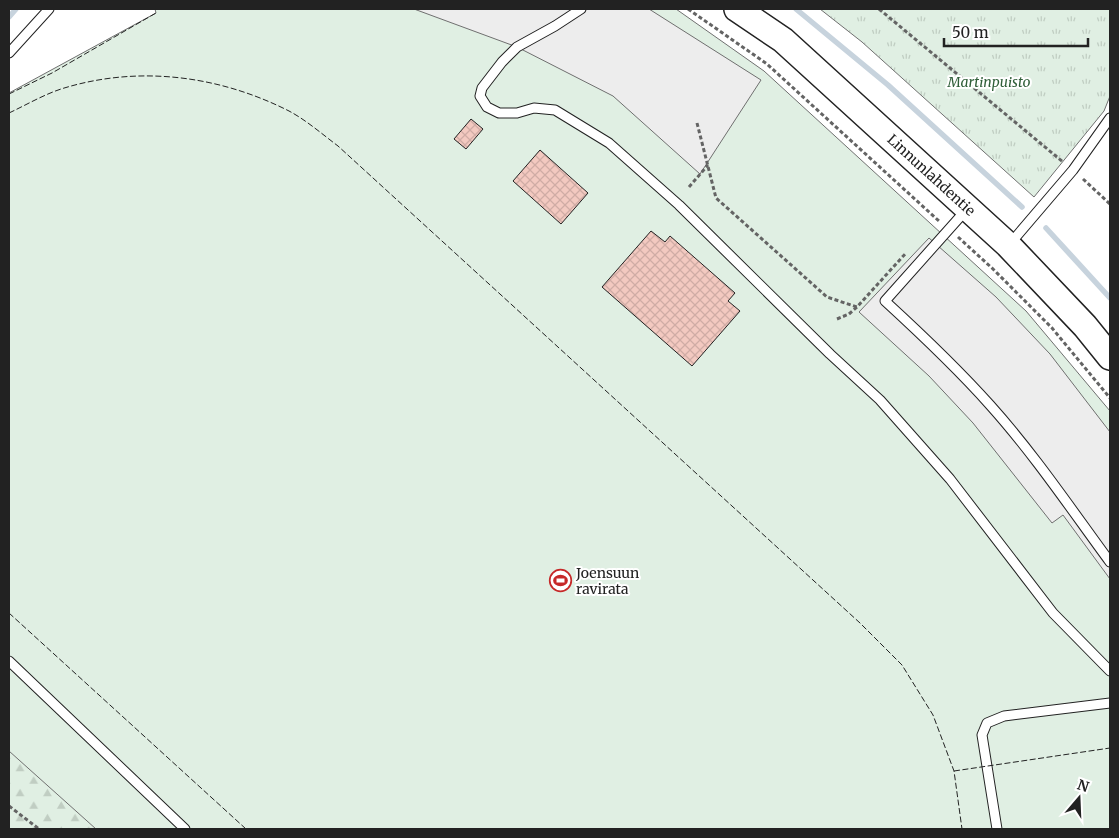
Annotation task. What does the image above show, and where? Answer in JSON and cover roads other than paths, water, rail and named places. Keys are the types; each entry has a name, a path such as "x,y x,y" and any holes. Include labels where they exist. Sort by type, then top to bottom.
{"street":[{"name":"Linnunlahdentie","path":"738,9 783,40 1008,245 1085,326 1110,357"}],"lane":[{"path":"9,52 49,9"},
{"path":"582,9 517,47 502,62 482,88 480,96 487,106 499,113 517,113 534,108 555,110 609,143 679,205 830,354 880,400 950,479 1053,613 1110,671"},
{"path":"1008,245 1073,170 1110,118"},
{"path":"967,209 885,301 949,361 991,406 1036,462 1110,562"},
{"path":"9,661 185,829"},
{"path":"997,829 982,735 987,723 1004,716 1110,703"}],"waterway":[{"path":"9,17 16,9"},
{"path":"796,9 888,85 1022,207"},
{"path":"1046,228 1110,298"}],"place":[{"name":"Joensuun ravirata","path":"560,581"}],"park label":[{"name":"Martinpuisto","path":"989,82"}]}
